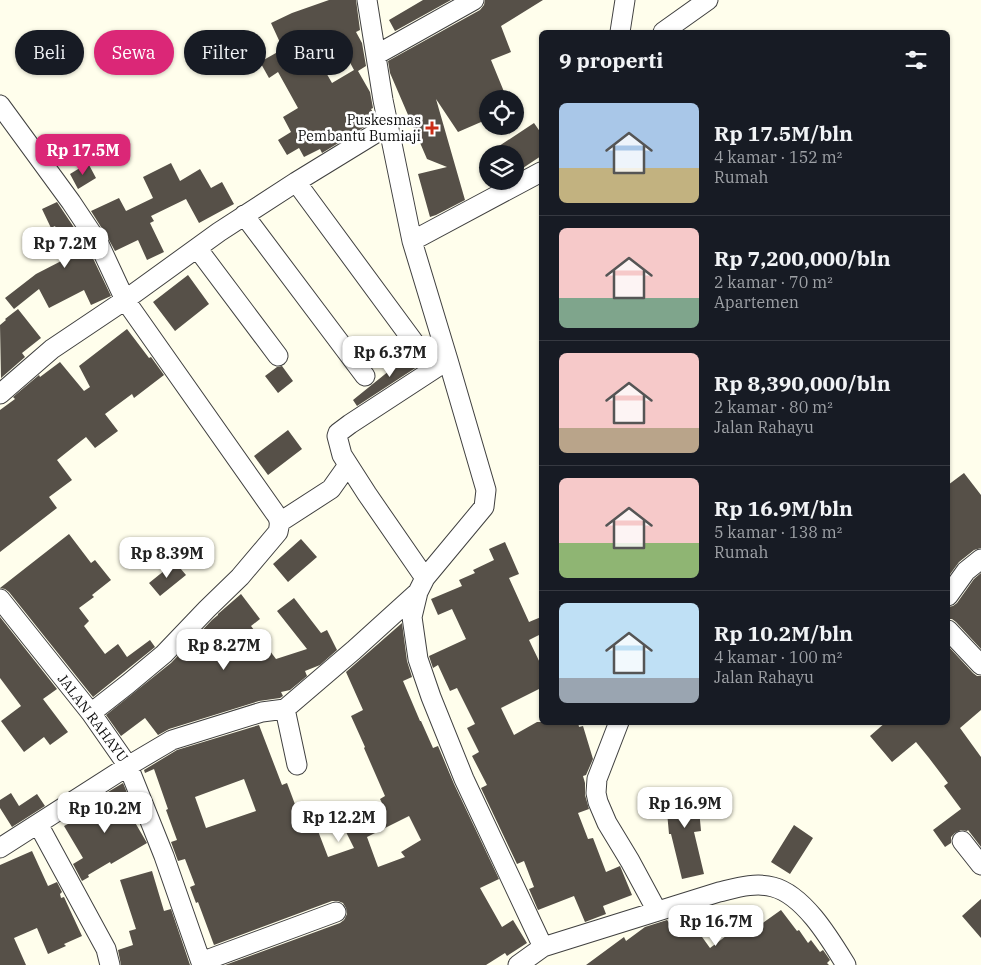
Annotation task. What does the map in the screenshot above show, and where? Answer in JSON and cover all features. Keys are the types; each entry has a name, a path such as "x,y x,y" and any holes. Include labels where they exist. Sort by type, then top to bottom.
{"street":[{"path":"0,848 172,740 262,712 286,709 354,650 422,585 484,507 486,490 483,478 412,241 383,100 367,0"},
{"path":"376,55 474,0"},
{"path":"620,30 625,0"},
{"path":"666,30 708,0"},
{"path":"0,105 71,202 99,244 125,300 280,522 278,532 240,577 164,654 91,713"},
{"path":"0,394 52,349 125,300 244,215 388,125"},
{"path":"412,241 539,173"},
{"path":"296,182 416,345"},
{"path":"244,215 364,376"},
{"path":"197,248 278,356"},
{"path":"448,360 338,433 337,436 339,447 348,465 422,585 412,617 418,659 464,779 543,947"},
{"path":"280,522 331,489 348,465"},
{"path":"950,593 966,571 981,559"},
{"name":"JALAN RAHAYU","path":"0,599 91,713 128,766 164,856 201,964"},
{"path":"950,632 981,665"},
{"path":"286,709 297,765"},
{"path":"618,725 599,773 596,793 607,823 657,911"},
{"path":"38,824 106,949 110,965"},
{"path":"962,840 981,865"},
{"path":"518,965 543,947 710,894 745,886 761,885 773,887 786,893 802,905 827,934 846,965"},
{"path":"201,964 336,912"}],"building":[{"path":"329,0 356,0 360,30 356,32 362,43 366,66 358,71 370,92 373,108 371,109 376,120 322,153 320,149 304,157 299,148 287,155 278,140 291,132 283,117 298,108 280,75 327,75 332,83 346,75 353,75 353,30 276,30 276,34 271,23 292,13"},
{"path":"423,0 451,0 395,31 389,20"},
{"path":"485,0 543,0 501,26 511,52 491,60 503,90 479,90 479,123 458,132 436,99 465,200 430,217 418,174 447,167 427,159 390,73 388,61 480,10"},
{"path":"276,53 276,73 269,78 266,73 266,59"},
{"path":"534,123 539,130 539,157 524,167 524,145 501,145 516,135 524,135 524,130"},
{"path":"88,163 96,178 78,189 70,174"},
{"path":"171,163 180,181 200,169 211,188 222,182 234,204 199,223 186,199 151,216 154,221 150,223 164,252 147,260 138,240 115,251 91,211 119,198 126,211 153,198 143,177"},
{"path":"57,202 89,250 111,296 91,305 84,290 49,308 39,289 14,309 5,298 36,274 69,257 55,226 51,228 42,209"},
{"path":"188,275 209,304 175,331 153,302"},
{"path":"18,309 41,338 22,353 25,357 1,378 0,325"},
{"path":"127,329 164,375 134,398 132,394 105,414 118,431 95,448 86,437 57,460 72,480 49,497 57,508 0,552 0,410 15,399 13,397 39,375 40,377 60,362 84,391 90,387 79,366"},
{"path":"410,354 418,356 423,363 357,406 353,400"},
{"path":"282,366 293,381 278,393 265,376 277,367"},
{"path":"288,430 302,449 268,475 254,456"},
{"path":"964,473 981,495 981,548 974,550 959,562 950,574 950,484"},
{"path":"69,534 91,563 95,560 111,580 92,595 94,597 79,608 89,621 84,626 105,654 118,644 127,657 150,640 155,647 93,697 9,592 0,588"},
{"path":"301,539 317,557 288,582 273,564"},
{"path":"505,542 519,574 509,578 529,622 539,618 539,635 529,640 539,661 539,689 501,708 514,735 537,722 539,722 539,725 583,726 593,759 586,775 583,776 589,809 578,813 588,839 593,838 606,872 620,866 632,895 603,906 606,914 585,922 574,896 538,910 529,889 534,887 524,861 517,864 481,788 487,785 472,756 479,752 467,728 475,724 457,688 450,691 438,665 433,668 429,656 466,639 452,609 438,615 431,599 462,586 459,580 475,573 473,570 494,560 489,549"},
{"path":"175,562 186,575 160,596 149,583"},
{"path":"981,573 981,649 956,622 950,619 950,607 957,603 974,579"},
{"path":"241,594 260,619 251,626 276,659 307,649 277,611 294,598 321,633 327,630 337,650 320,665 305,671 307,676 290,690 281,692 283,696 280,698 259,701 169,729 158,735 145,718 121,736 106,715 171,663 218,614"},
{"path":"0,617 57,689 43,699 68,732 50,745 44,737 24,752 1,721 21,706 0,678"},
{"path":"402,623 407,661 412,677 403,681 433,748 438,746 499,879 480,888 502,927 513,920 527,943 507,956 505,953 486,965 225,965 340,923 347,914 346,908 343,903 332,901 214,945 198,902 196,903 190,887 195,885 185,859 178,861 171,842 177,840 154,769 145,773 144,770 177,750 259,725 282,785 287,783 296,807 302,804 305,814 335,804 342,823 318,831 328,857 354,848 343,826 383,805 380,799 385,796 351,716 363,710 346,672","holes":["244,779 256,811 206,828 195,797","409,816 421,840 401,852 405,857 378,867 367,837"]},
{"path":"950,648 973,673 981,676 981,710 960,728 981,757 981,847 968,830 961,830 951,837 951,843 945,847 933,830 961,809 944,786 948,783 916,742 892,762 870,736 883,725 950,725"},
{"path":"123,783 132,805 126,807 147,843 111,864 110,862 88,875 89,877 82,881 73,864 83,858 64,826 110,802 108,792"},
{"path":"697,787 701,831 694,832 704,874 682,879 671,834 669,834 665,790"},
{"path":"11,793 19,806 37,794 45,806 12,827 0,808 0,800"},
{"path":"794,825 813,838 790,874 771,862"},
{"path":"32,851 48,886 57,882 62,892 60,894 61,898 64,897 82,936 48,954 37,928 14,938 26,965 0,965 0,865"},
{"path":"152,871 164,911 171,909 190,965 121,965 118,950 133,945 129,931 136,929 120,880"},
{"path":"981,899 981,938 962,916"},
{"path":"781,910 808,943 811,940 820,952 823,950 830,960 827,963 829,965 586,965 624,937 626,941 645,927 667,920 677,934 692,923 710,948 746,921 753,930"}],"place":[{"name":"Puskesmas Pembantu Bumiaji","path":"432,128"}]}
